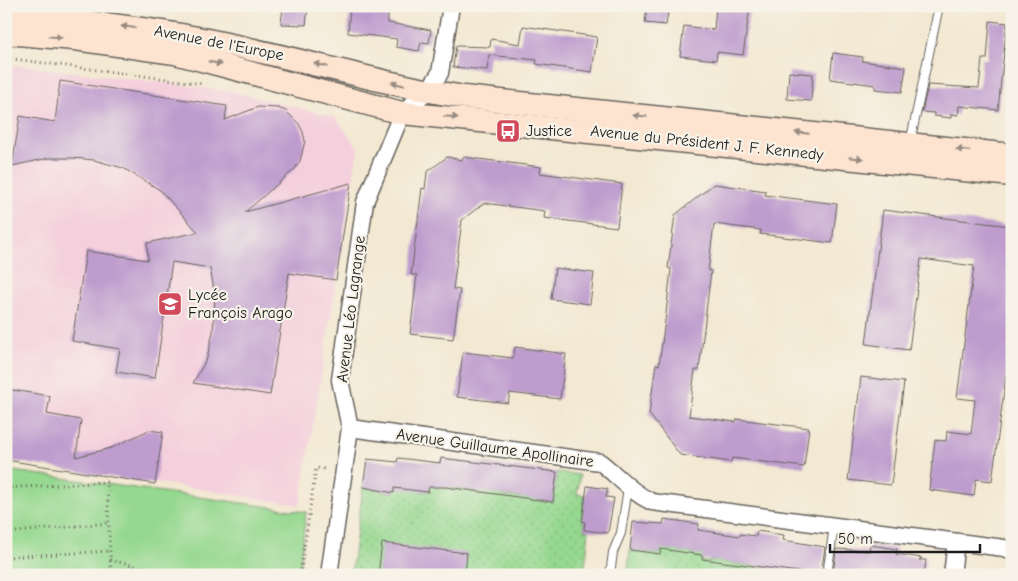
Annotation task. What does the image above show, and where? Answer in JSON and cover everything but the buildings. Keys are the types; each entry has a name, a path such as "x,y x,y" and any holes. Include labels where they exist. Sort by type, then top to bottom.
{"main road":[{"name":"Avenue de l'Europe","path":"6,15 162,31 314,63 428,91"},
{"name":"Avenue de l'Europe","path":"6,33 75,39 175,53 402,113"},
{"name":"Avenue du Président J. F. Kennedy","path":"428,91 1012,155"},
{"name":"Avenue du Président J. F. Kennedy","path":"402,113 1012,175"}],"street":[{"name":"Avenue Léo Lagrange","path":"329,575 350,428 340,380 365,202 402,113 428,91 440,73 451,6"},
{"name":"Avenue Guillaume Apollinaire","path":"350,428 600,462 618,475 628,488 640,497 652,502 1004,548 1012,551"},
{"path":"952,575 956,542"}],"lane":[{"path":"909,145 939,6"},
{"path":"610,575 613,552 621,533 628,488"},
{"path":"827,575 834,526"}],"path":[{"path":"6,58 205,84"},
{"path":"300,575 316,468 344,470"},
{"path":"6,488 107,482 111,575"},
{"path":"6,534 108,523"},
{"path":"6,557 110,550"},
{"path":"110,560 174,575"}],"shaded area":[{"name":"Lycée François Arago","path":"6,64 230,91 335,117 358,148 300,505 6,459"}],"green space":[{"path":"433,463 440,463 437,488 472,490 480,493 484,463 492,464 488,492 502,494 502,496 544,499 544,501 553,502 557,472 580,475 577,494 585,495 582,521 585,522 584,530 589,531 584,575 351,575 363,487 394,493 395,486 428,492"},
{"path":"6,470 306,512 299,575 6,575"},
{"path":"706,531 702,561 710,562 710,560 819,575 630,575 628,569 630,550 660,554 661,547 695,554"}],"place":[{"name":"Justice","path":"508,131"},
{"name":"Lycée François Arago","path":"170,304"}]}
